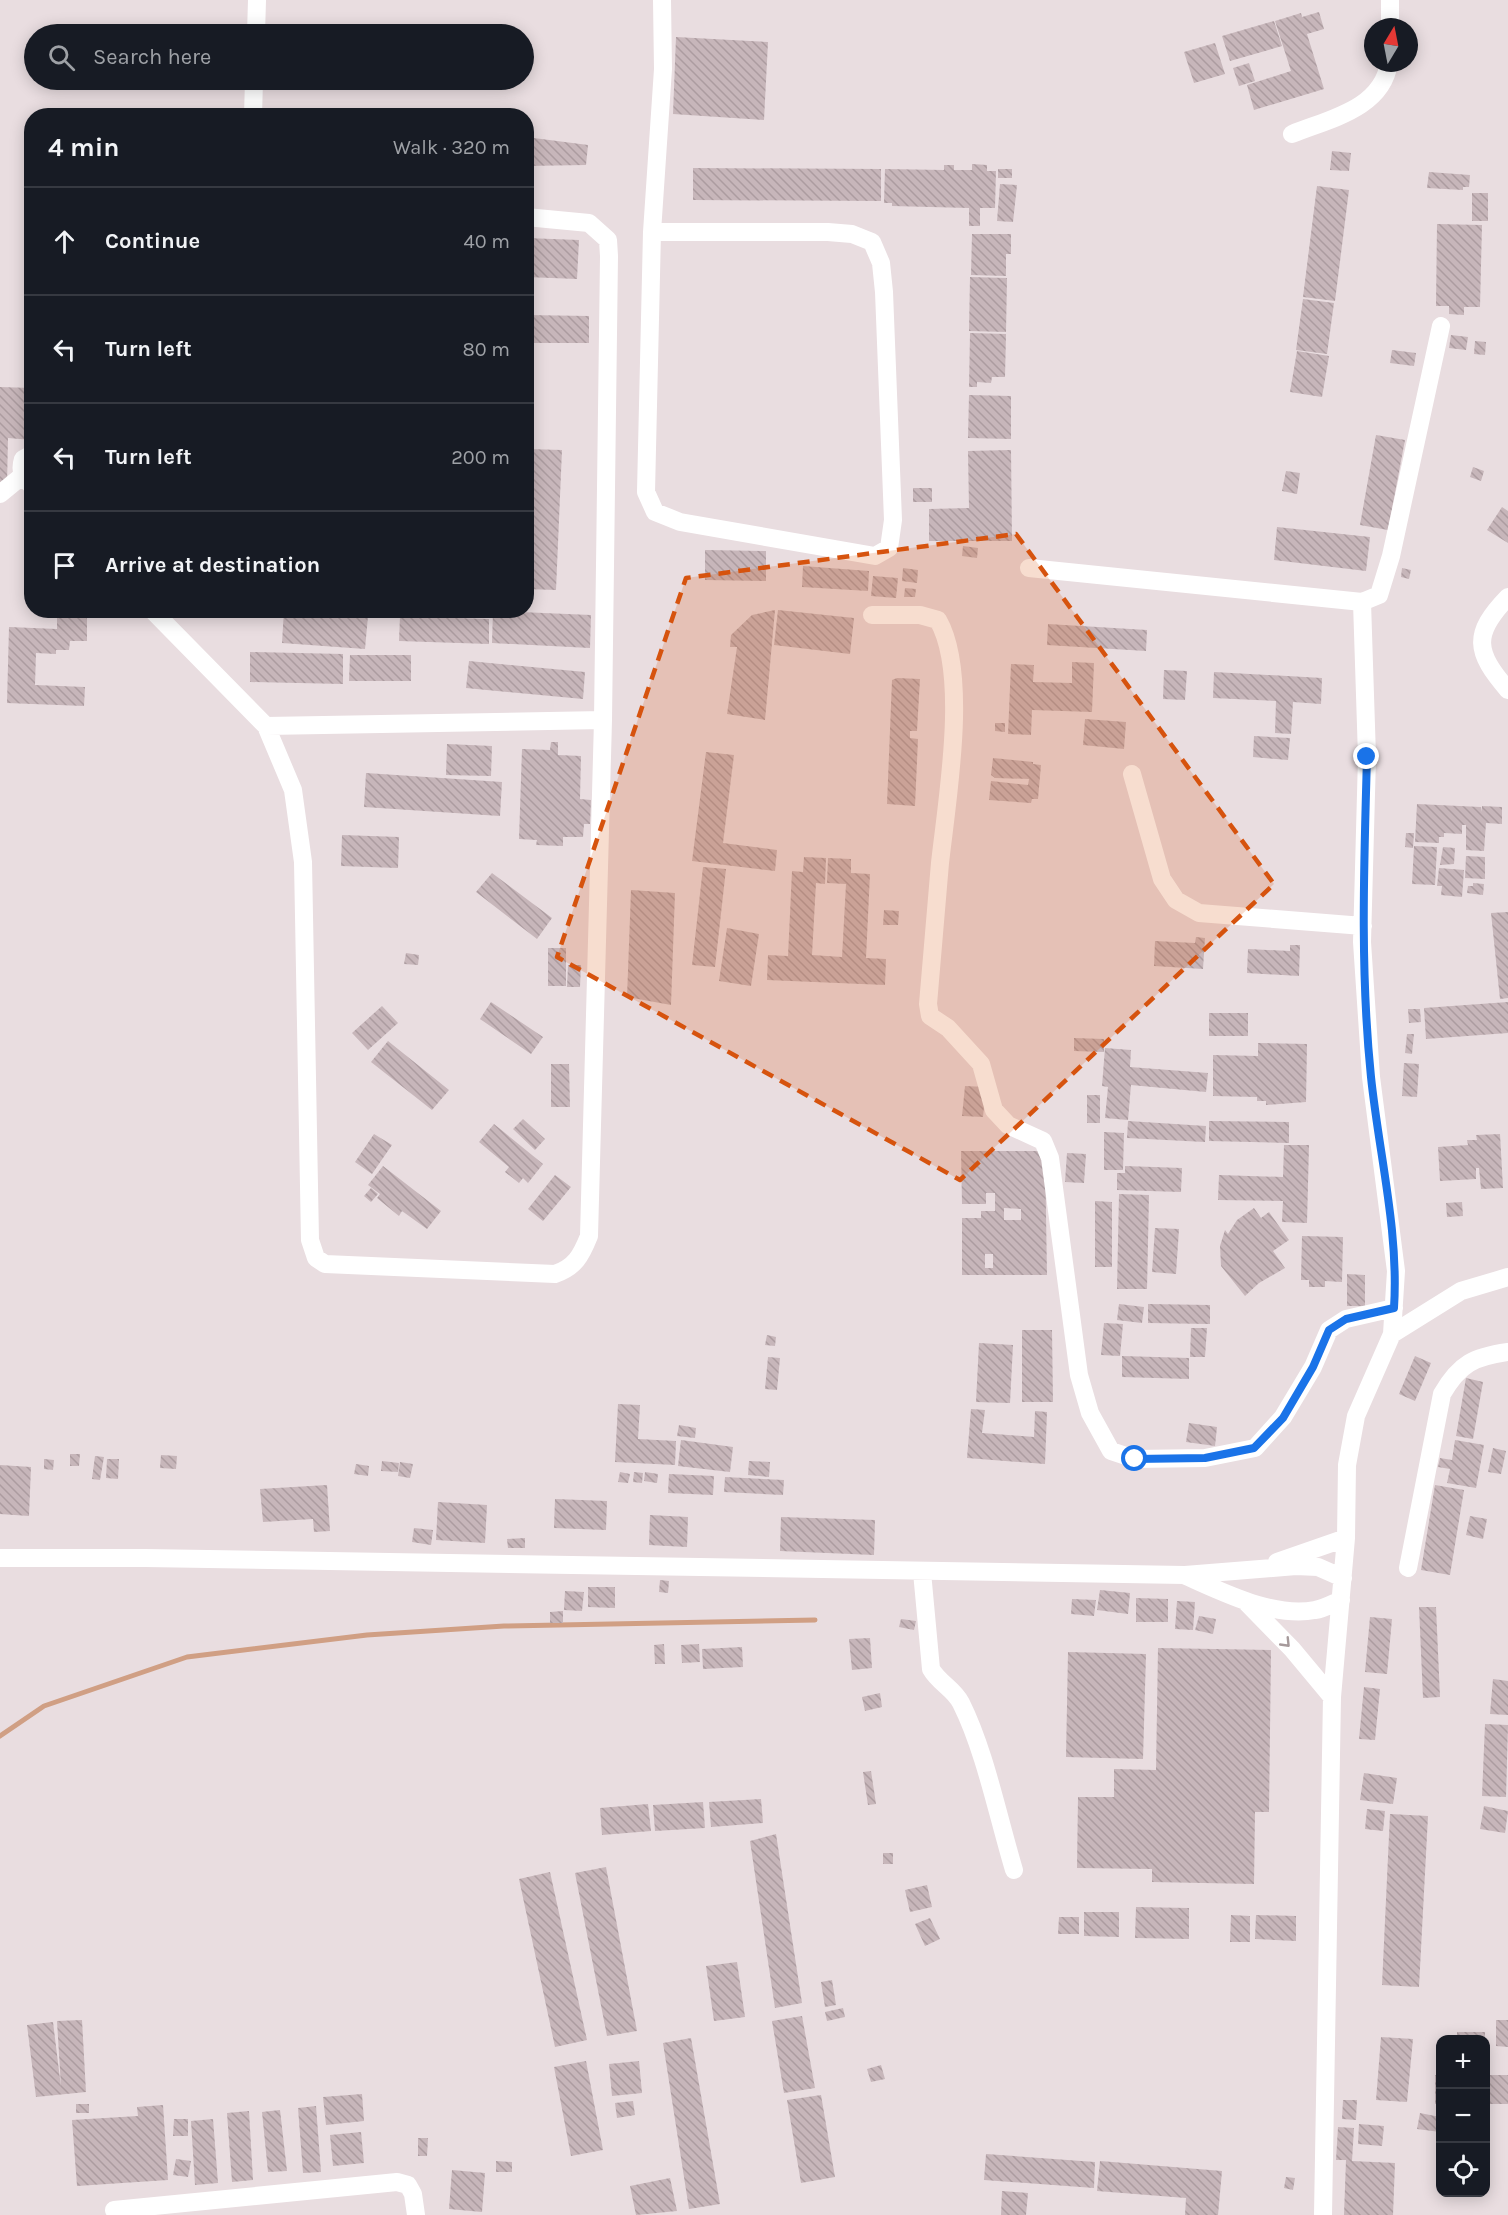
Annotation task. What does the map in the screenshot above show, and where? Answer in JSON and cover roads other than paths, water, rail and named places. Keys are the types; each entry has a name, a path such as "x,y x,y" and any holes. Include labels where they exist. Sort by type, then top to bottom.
{"street":[{"path":"256,24 257,0"},
{"path":"652,232 828,232 852,234 872,242 881,263 884,292 893,520 889,548 875,556 680,522 655,512 646,492 652,232 663,69 662,0"},
{"path":"1390,0 1390,18"},
{"path":"1292,134 1372,98 1386,80 1387,72"},
{"path":"253,108 254,90"},
{"path":"160,618 266,726 293,790 303,862 310,1240 316,1258 325,1264 555,1274 571,1268 581,1255 589,1236 603,720 608,240 588,223 534,218"},
{"path":"1029,568 1362,602 1379,595 1391,556 1441,326"},
{"path":"0,494 24,482"},
{"path":"1508,597 1490,615 1484,628 1482,644 1494,673 1508,690"},
{"path":"1323,2215 1332,1697 1346,1538 1347,1465 1356,1416 1392,1334 1396,1271 1371,1077 1363,926 1367,757 1362,602"},
{"path":"872,615 920,615 938,620 947,636 951,664 953,751 929,992 930,1016 948,1028 981,1064 994,1110 1008,1125 1043,1141 1050,1158 1079,1375 1090,1413 1111,1451 1135,1459 1205,1458 1254,1448 1283,1418 1313,1367 1329,1330 1346,1319 1394,1308"},
{"path":"266,726 603,720"},
{"path":"1132,774 1162,879 1176,900 1199,913 1363,926"},
{"path":"1392,1334 1461,1291 1508,1276"},
{"path":"1408,1568 1442,1394 1452,1376 1468,1362 1508,1352"},
{"path":"1261,1568 1346,1538"},
{"path":"0,1558 226,1559 1185,1575 1261,1568 1318,1567 1343,1578"},
{"path":"922,1572 932,1669 938,1680 960,1700 971,1724 1014,1870"},
{"path":"1185,1575 1245,1601 1315,1610 1341,1600"},
{"path":"1245,1601 1292,1649 1332,1697"},
{"path":"114,2210 397,2182 408,2185 413,2194 416,2215"}],"waterway":[{"path":"0,1736 44,1706 187,1657 367,1635 504,1626 815,1620"}]}
